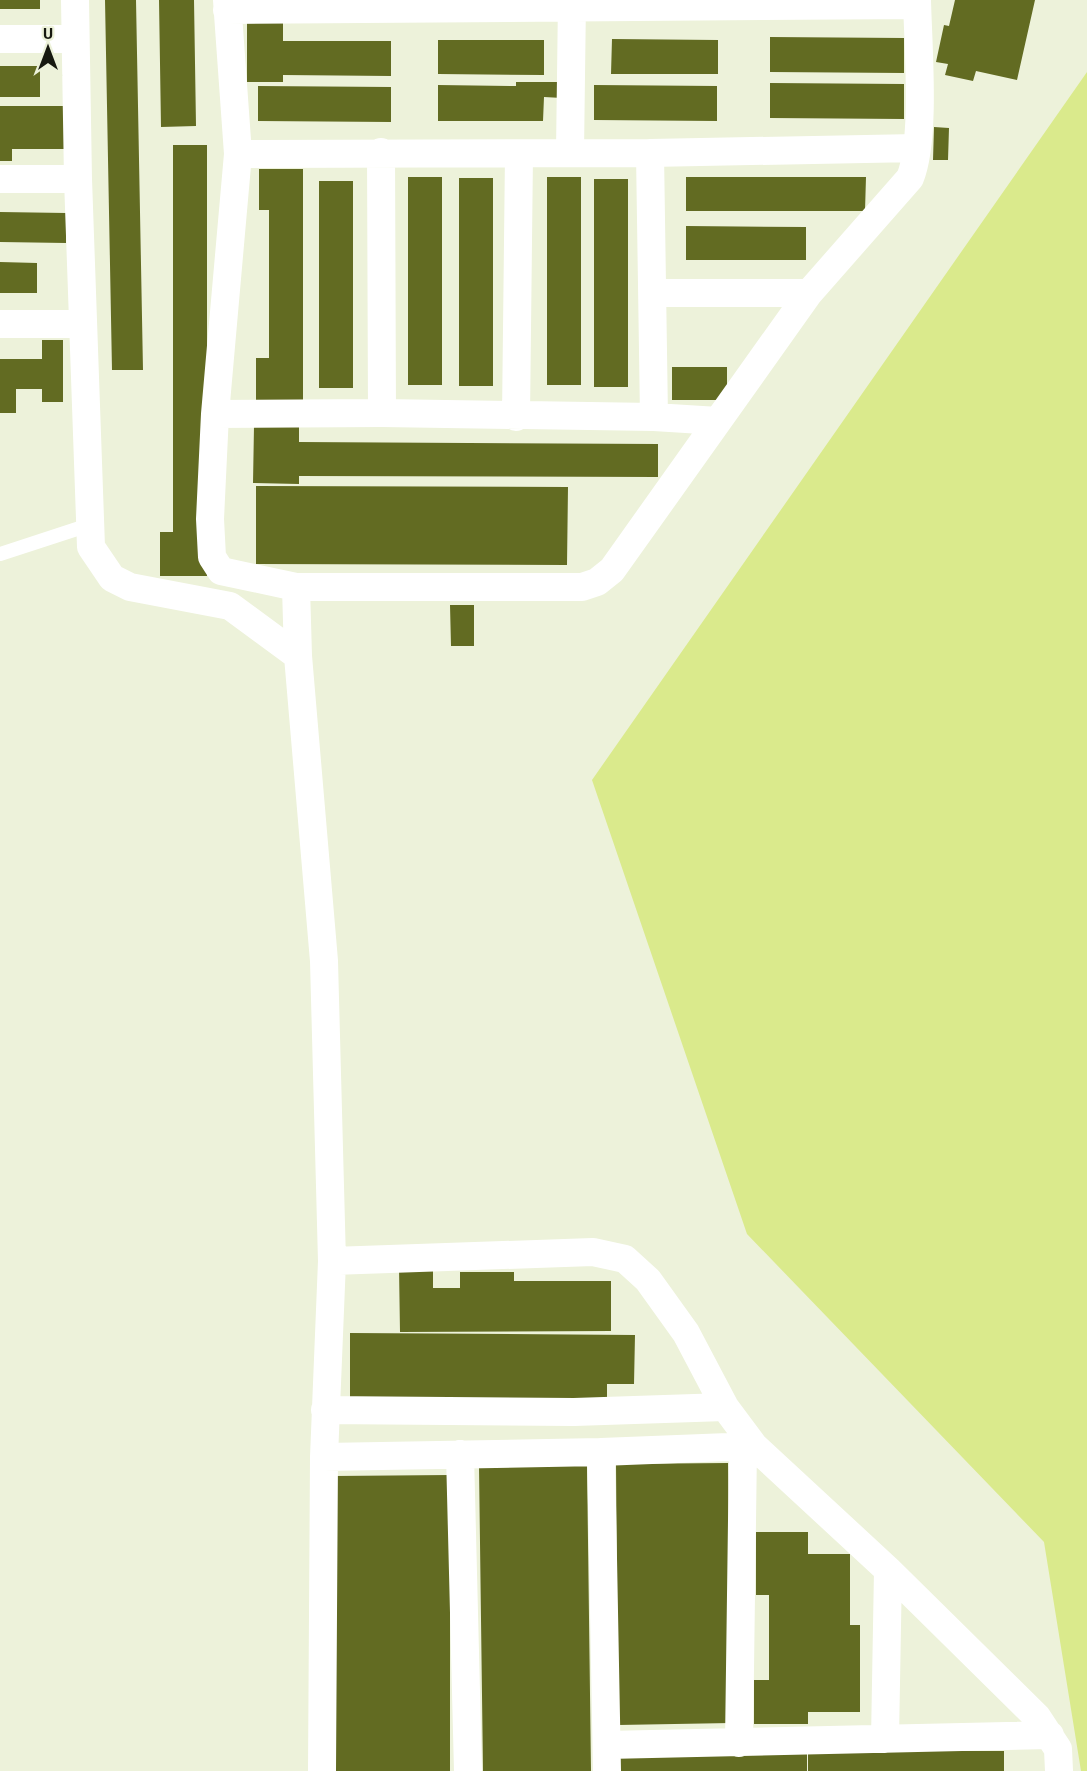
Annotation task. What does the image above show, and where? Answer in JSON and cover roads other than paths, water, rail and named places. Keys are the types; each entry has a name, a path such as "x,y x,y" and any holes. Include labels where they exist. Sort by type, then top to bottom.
{"street":[{"path":"75,0 78,179 91,547 112,578 130,587 230,606 298,656"},
{"path":"917,2 916,163 903,189 809,293 612,570 597,582 582,587 296,587 221,570 213,557 210,545 215,414 238,154 227,5 917,2"},
{"path":"570,152 572,4"},
{"path":"0,39 75,39"},
{"path":"238,154 650,153 917,148"},
{"path":"381,152 382,413"},
{"path":"650,153 654,417"},
{"path":"516,417 519,154"},
{"path":"0,179 78,179"},
{"path":"653,293 809,293"},
{"path":"0,324 83,324"},
{"path":"215,414 382,413 516,417 654,417 718,421"},
{"path":"230,606 249,576"},
{"path":"296,587 298,656 324,961 332,1261 324,1456 322,1771"},
{"path":"332,1261 593,1252 612,1254 636,1267 686,1333 748,1446 888,1570 1037,1717 1058,1749 1059,1771"},
{"path":"325,1410 574,1412 725,1407"},
{"path":"324,1456 601,1452 748,1446"},
{"path":"739,1743 748,1446"},
{"path":"601,1452 607,1758 739,1743 1050,1735"},
{"path":"460,1454 468,1771"},
{"path":"885,1739 888,1570"}],"lane":[{"path":"0,554 89,525"}]}
